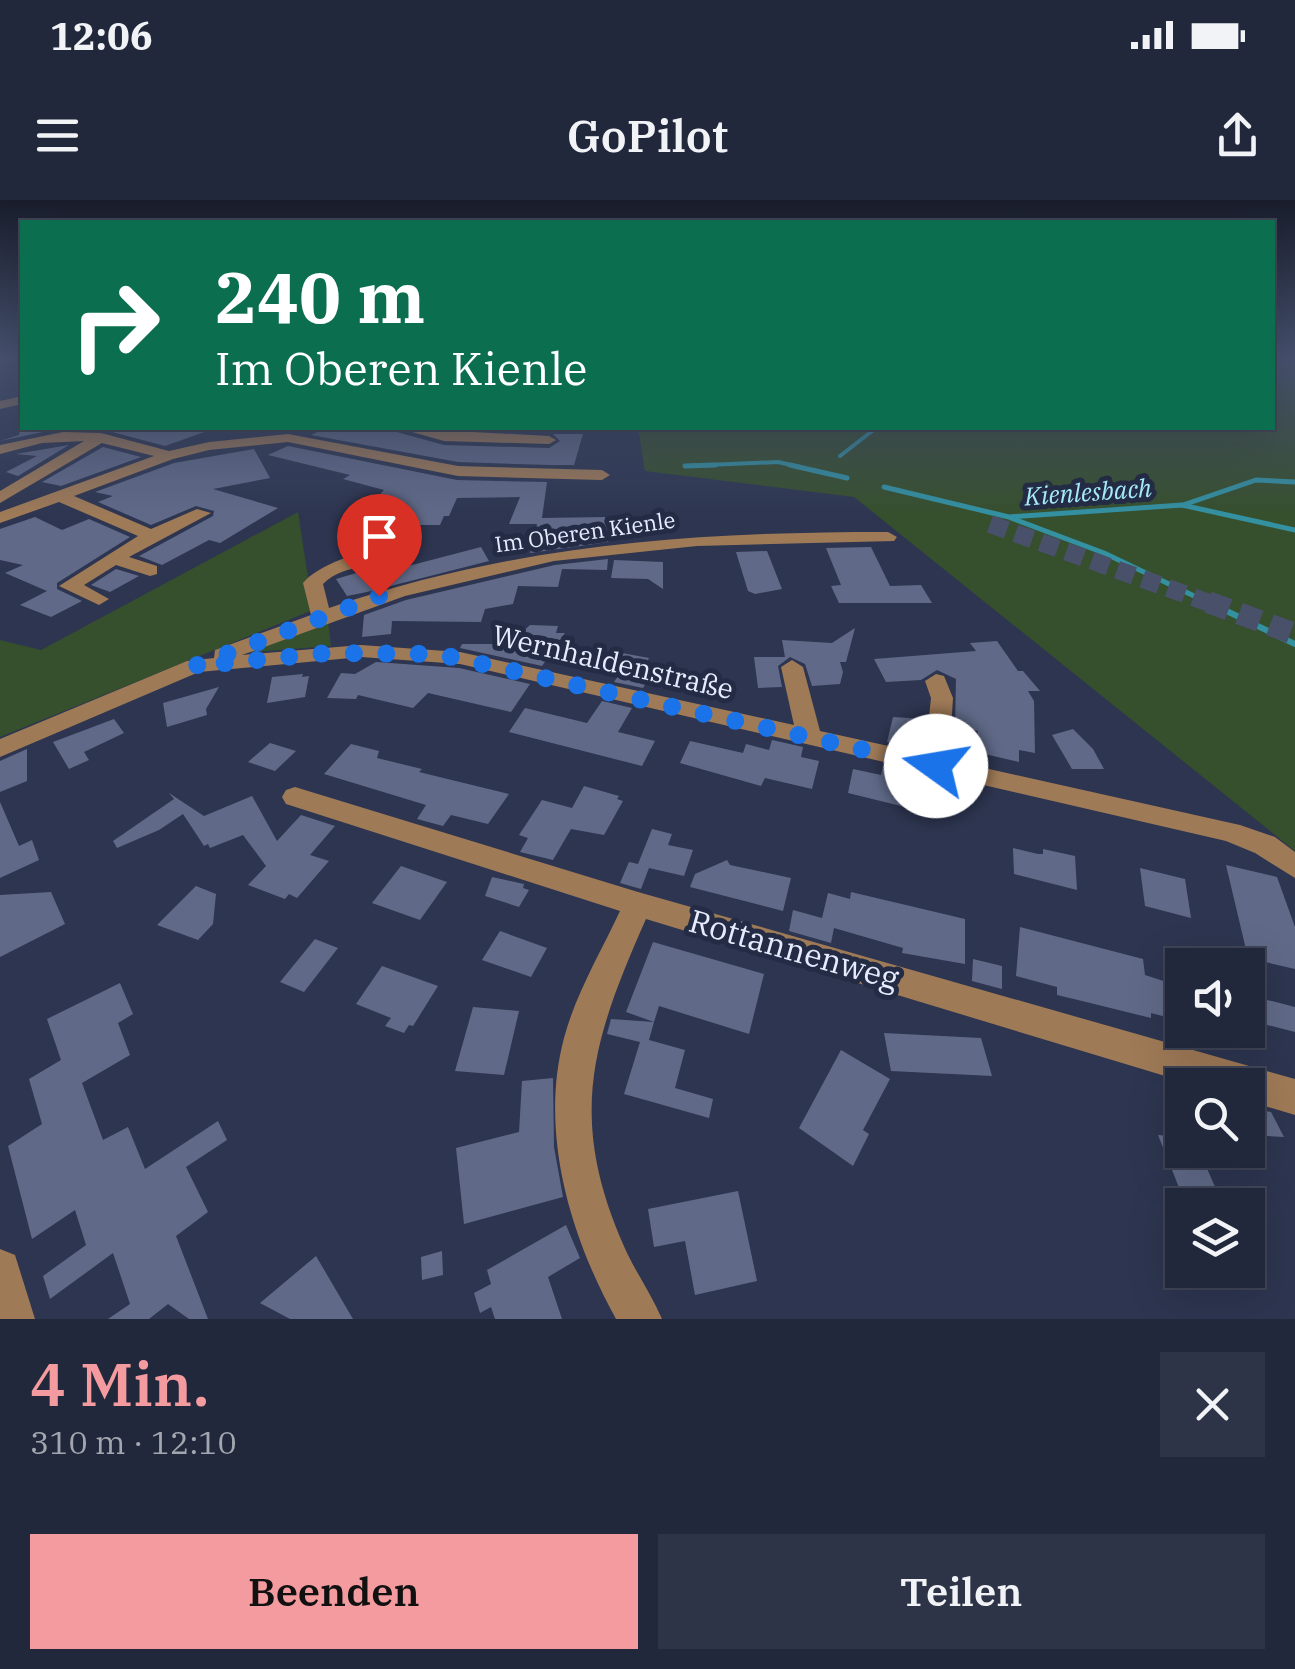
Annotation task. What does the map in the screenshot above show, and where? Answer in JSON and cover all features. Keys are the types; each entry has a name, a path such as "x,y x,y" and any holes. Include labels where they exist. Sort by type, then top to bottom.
{"street":[{"path":"0,498 115,430"},
{"path":"288,438 303,430"},
{"path":"414,430 444,437 549,440"},
{"path":"0,450 36,438 119,438 168,456"},
{"path":"0,518 168,456 208,446 288,438 458,471 602,475"},
{"path":"58,496 151,535"},
{"path":"99,599 68,586 151,535 203,513"},
{"name":"Im Oberen Kienle","path":"195,666 321,616 429,582 571,553 696,541 888,537"},
{"path":"321,616 313,583 320,574 344,564 402,554"},
{"path":"117,559 150,570"},
{"name":"Wernhaldenstraße","path":"0,749 195,666 327,653 438,654 1230,832 1265,845 1295,867"},
{"path":"792,668 809,738"},
{"path":"936,681 942,698 936,766"},
{"name":"Rottannenweg","path":"295,797 638,904 1295,1096"},
{"path":"638,904 580,1039 576,1095 580,1161 594,1226 608,1262 640,1319"},
{"path":"0,1270 13,1319"}],"green space":[{"path":"1275,412 1295,412 1295,851 854,497 645,471 638,430 1275,430"},
{"path":"298,512 313,610 0,737 0,640 41,650"},
{"path":"327,613 331,646 230,654"}],"building":[{"path":"20,428 52,430 0,441 19,435"},
{"path":"105,430 210,430 165,446"},
{"path":"322,430 389,430 444,445 549,448 560,441 553,434 583,434 574,465 458,462 311,435"},
{"path":"69,445 18,476 6,472 37,456 16,454"},
{"path":"288,446 457,480 547,482 542,518 605,517 608,542 530,553 537,524 509,524 520,497 457,498 440,525 394,525 381,546 353,547 378,504 372,503 384,490 343,479 350,475 268,455"},
{"path":"103,447 141,457 61,486 42,482"},
{"path":"254,449 270,478 213,489 278,508 220,543 209,540 162,565 139,556 213,516 214,511 196,506 151,525 98,502 113,496 95,492 174,463"},
{"path":"35,517 62,530 89,519 130,537 57,583 57,589 82,601 51,617 20,605 47,591 5,573 23,565 0,560 0,529"},
{"path":"481,547 489,561 367,592 347,596 336,579 391,566 393,570"},
{"path":"871,547 890,586 921,585 932,603 839,603 831,586 841,585 826,548"},
{"path":"767,551 782,589 755,594 748,591 736,552"},
{"path":"608,559 607,570 562,569 558,587 518,586 513,604 485,609 481,622 392,621 391,634 362,637 364,615 406,600 555,565"},
{"path":"614,560 663,562 663,589 648,579 611,578"},
{"path":"116,569 139,576 110,592 91,585"},
{"path":"530,625 558,626 556,633 565,633 542,666 460,648 462,644 517,644 519,635"},
{"path":"855,628 846,662 840,662 840,684 812,686 805,664 790,657 778,666 782,687 758,688 754,657 785,657 782,640 832,643"},
{"path":"997,641 1018,671 1023,671 1040,691 1028,691 1034,701 1035,753 1019,750 1019,762 976,752 978,731 955,727 956,679 937,670 921,680 886,682 874,659 976,651 970,643"},
{"path":"622,653 649,658 645,666 655,668 643,688 614,682 619,675 610,673"},
{"path":"376,662 459,668 530,684 511,712 428,693 413,708 358,695 356,699 327,698 341,673 355,674"},
{"path":"303,674 302,677 309,676 305,697 267,703 272,677"},
{"path":"219,687 206,709 207,715 167,727 163,703"},
{"path":"602,701 632,708 618,732 655,741 642,766 509,732 525,708 587,723"},
{"path":"893,717 925,719 923,740 912,738 910,747 887,742"},
{"path":"114,719 124,733 84,752 89,760 69,769 53,742"},
{"path":"1073,729 1093,749 1104,769 1072,769 1052,735"},
{"path":"772,740 803,747 801,757 819,761 812,789 765,778 761,786 680,763 690,741 743,753 746,744 769,750"},
{"path":"270,743 296,751 275,771 248,762"},
{"path":"351,744 379,751 377,758 422,769 419,772 509,794 488,824 451,815 443,826 417,819 426,805 324,774"},
{"path":"27,749 27,781 0,792 0,761"},
{"path":"883,766 906,771 903,785 910,786 905,807 848,793 853,769 881,775"},
{"path":"584,786 619,796 617,799 623,801 604,835 571,829 553,860 520,852 528,838 519,835 542,800 572,808"},
{"path":"169,793 204,816 252,796 277,841 301,815 335,826 310,855 329,861 297,898 289,894 285,899 248,885 266,866 243,835 210,848 208,844 204,846 183,814 159,830 117,848 113,841 174,799"},
{"path":"0,802 19,846 32,840 39,860 0,878"},
{"path":"652,829 672,834 668,845 693,850 684,876 649,868 641,889 620,883 629,862 638,864"},
{"path":"1013,848 1075,856 1077,890 1014,874"},
{"path":"727,860 730,865 791,878 783,911 690,887 695,874"},
{"path":"1226,865 1277,877 1295,927 1295,969 1265,962 1265,948 1246,948"},
{"path":"401,866 447,882 420,920 372,903"},
{"path":"1140,868 1185,879 1191,918 1145,906"},
{"path":"492,877 524,884 523,888 529,890 519,907 485,896"},
{"path":"196,886 216,894 213,924 198,940 157,925"},
{"path":"51,892 65,924 0,957 0,895"},
{"path":"851,892 965,919 965,964 902,953 903,948 834,928 831,943 789,931 793,910 822,918 828,893 850,899"},
{"path":"1020,927 1143,959 1145,975 1165,981 1165,1017 1151,1013 1151,1018 1057,995 1057,987 1016,976"},
{"path":"500,931 547,948 531,977 482,960"},
{"path":"315,939 338,948 304,992 280,982"},
{"path":"653,942 764,974 749,1034 659,1006 654,1022 626,1012"},
{"path":"973,959 1002,966 1002,989 972,981"},
{"path":"382,966 438,986 413,1026 409,1025 404,1033 385,1026 391,1018 356,1004"},
{"path":"120,983 133,1014 118,1023 130,1055 82,1083 103,1140 128,1127 145,1169 218,1121 227,1140 186,1167 208,1212 176,1236 208,1319 189,1319 168,1304 149,1319 108,1319 130,1304 113,1253 50,1299 43,1276 86,1245 75,1210 32,1239 8,1146 42,1124 29,1079 61,1060 47,1019"},
{"path":"1265,999 1295,1007 1295,1032 1265,1024"},
{"path":"473,1007 519,1011 504,1075 455,1071"},
{"path":"611,1019 654,1022 649,1040 685,1050 675,1088 713,1099 709,1118 624,1094 640,1042 607,1034"},
{"path":"884,1033 981,1038 992,1076 891,1071"},
{"path":"841,1050 890,1079 863,1130 869,1134 853,1166 799,1128"},
{"path":"553,1078 554,1147 563,1197 464,1224 456,1148 519,1132 522,1081"},
{"path":"1265,1111 1271,1112 1284,1137 1265,1136"},
{"path":"1171,1168 1207,1168 1216,1188 1179,1188"},
{"path":"738,1191 757,1281 695,1295 685,1241 654,1247 648,1209"},
{"path":"566,1225 580,1258 548,1277 562,1319 495,1319 491,1307 480,1313 474,1293 491,1284 487,1270"},
{"path":"442,1251 443,1275 422,1280 421,1257"},
{"path":"316,1256 353,1319 290,1319 260,1303"}],"waterway":[{"path":"840,456 873,430"},
{"path":"715,465 685,466 778,462 800,467"},
{"name":"Kienlesbach","path":"790,465 847,478"},
{"path":"1183,505 1256,480 1295,482"},
{"name":"Kienlesbach","path":"884,487 1009,517 1182,505 1295,530"},
{"path":"1011,518 1104,553 1213,605"},
{"path":"1208,602 1295,644"}],"tunnel":[{"path":"990,524 1215,605"},
{"path":"1208,602 1295,634"}],"route":[{"path":"379,596 195,666 327,653 438,654 936,766"}]}
